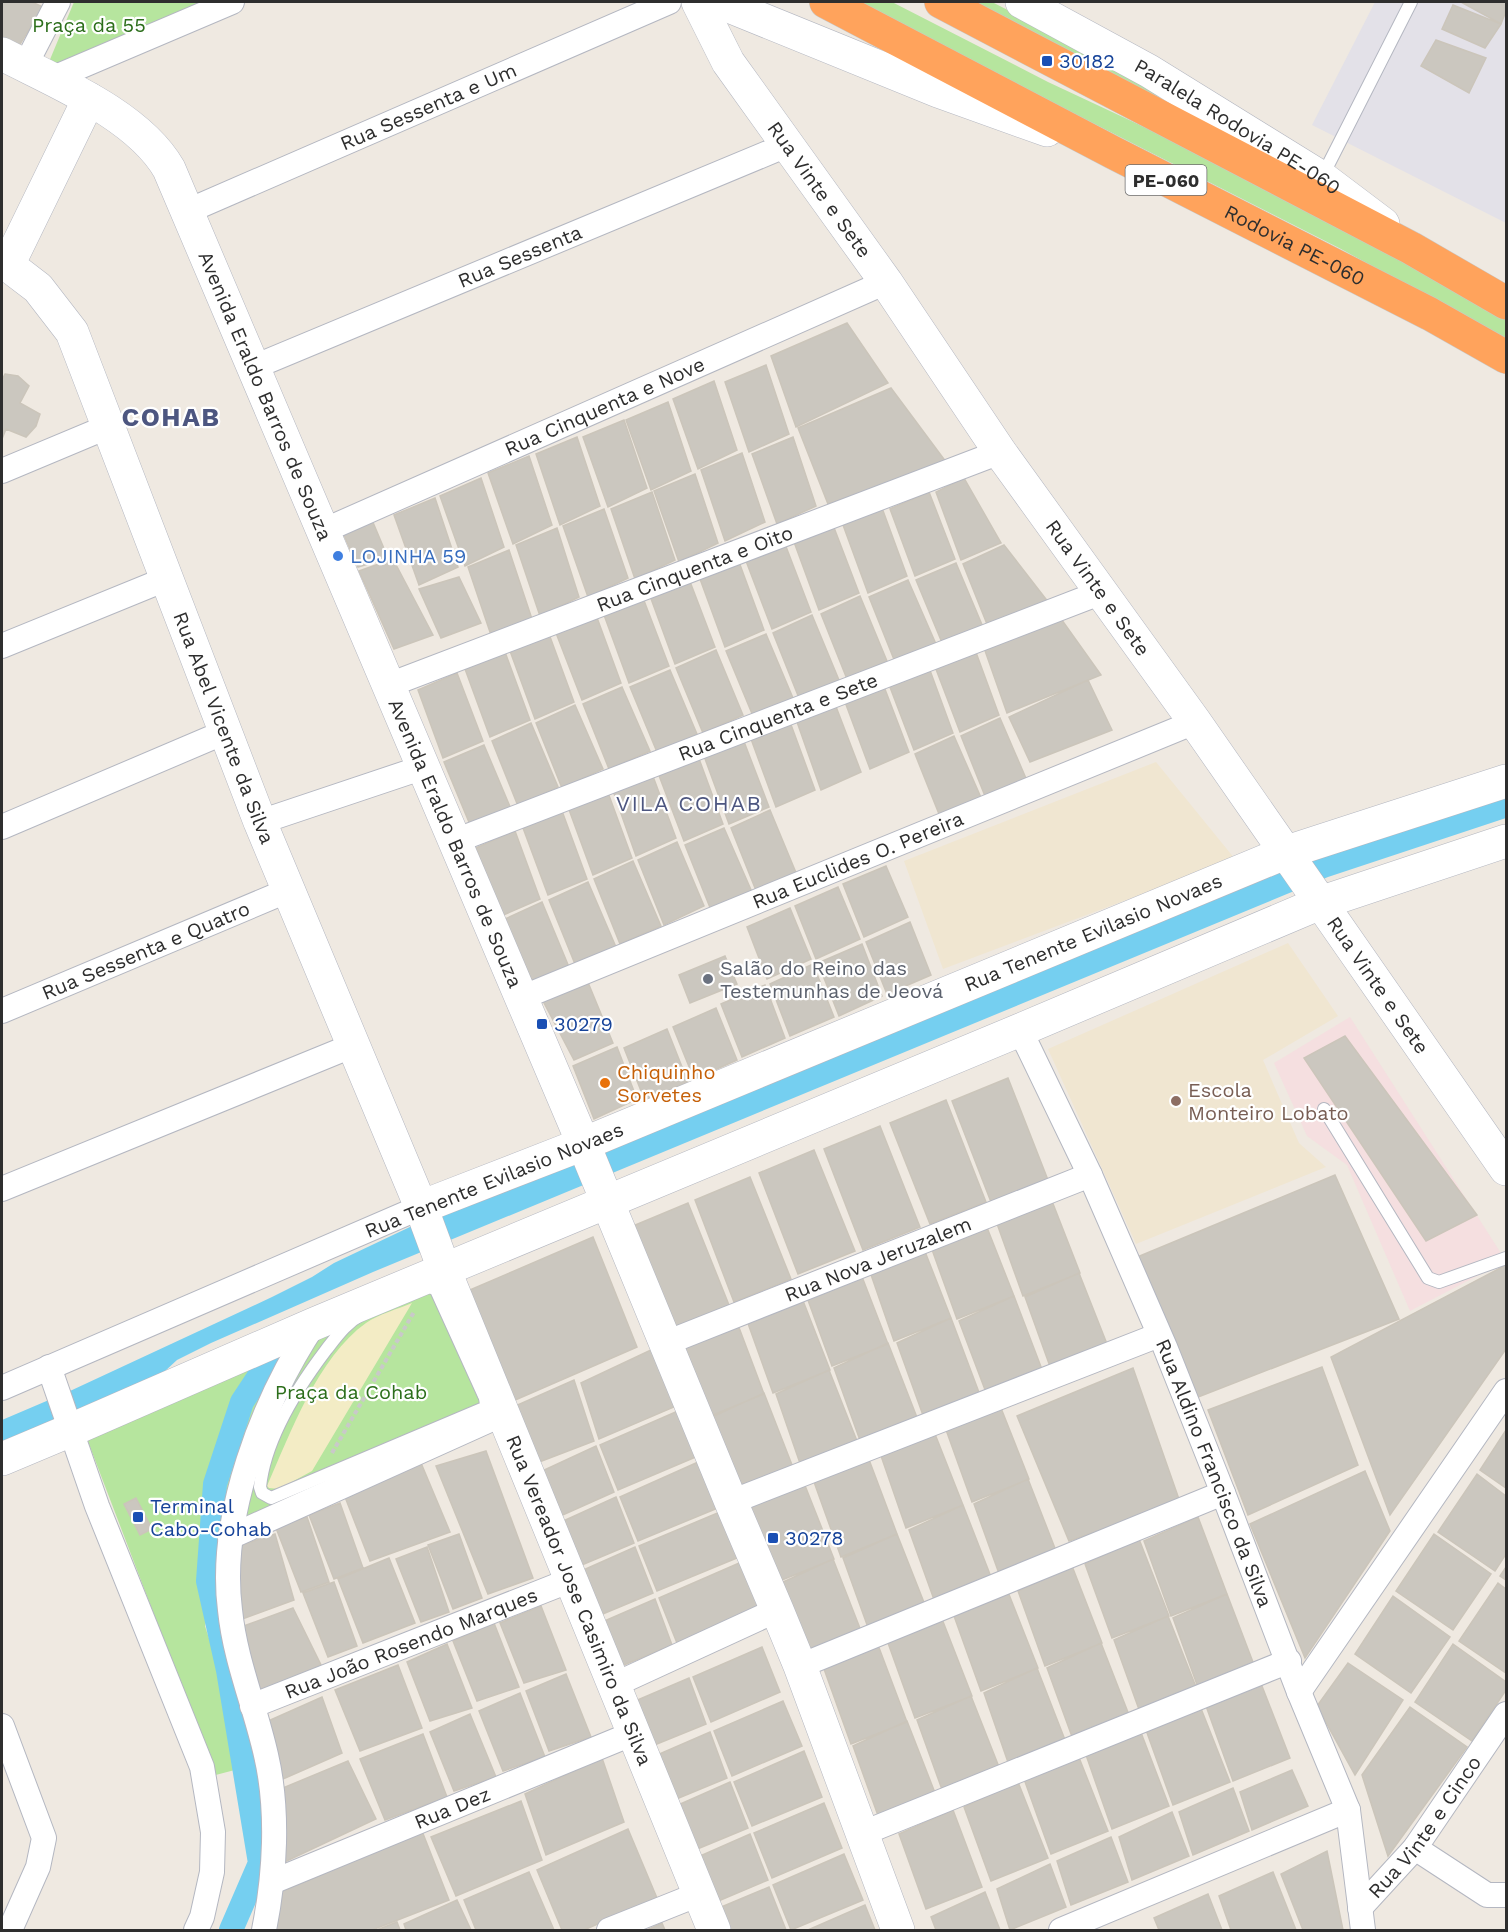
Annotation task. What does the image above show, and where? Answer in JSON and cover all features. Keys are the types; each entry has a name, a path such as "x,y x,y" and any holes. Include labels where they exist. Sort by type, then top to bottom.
{"highway":[{"name":"Rodovia PE-060","path":"826,2 1114,153 1430,314 1506,357"},
{"name":"PE-060","path":"941,2 1412,248 1506,303"}],"street":[{"path":"26,66 58,2"},
{"path":"26,66 232,2"},
{"name":"Rua Sessenta e Um","path":"188,211 669,2"},
{"name":"Rua Vinte e Sete","path":"698,2 729,62 886,282 1000,452 1195,722 1506,1169"},
{"name":"PE-060","path":"719,2 938,91 1114,153"},
{"name":"Paralela Rodovia PE-060","path":"1022,2 1149,71 1322,178 1370,213 1412,248"},
{"name":"Avenida Eraldo Barros de Souza","path":"26,66 89,99 147,140 161,155 169,169 585,1147 731,1502"},
{"path":"4,268 89,99"},
{"name":"Rua Sessenta","path":"254,367 787,145"},
{"name":"Rua Abel Vicente da Silva","path":"4,268 38,288 72,332 260,822 423,1213"},
{"name":"Rua Cinquenta e Nove","path":"323,531 886,282"},
{"path":"2,471 107,427"},
{"name":"Rua Cinquenta e Oito","path":"388,685 1000,452"},
{"path":"2,646 166,579"},
{"name":"Rua Cinquenta e Sete","path":"455,841 1102,592"},
{"name":"Rua Euclides O. Pereira","path":"521,998 1195,722"},
{"path":"2,827 225,732"},
{"path":"260,822 423,767"},
{"name":"Rua Tenente Evilasio Novaes","path":"2,1388 1289,856 1506,781"},
{"path":"2,1459 69,1425 314,1324 603,1191 1020,1030 1316,896 1506,841"},
{"name":"Rua Sessenta e Quatro","path":"2,1011 289,890"},
{"name":"Rua Aldino Francisco da Silva","path":"1020,1030 1090,1175 1159,1335 1289,1661 1299,1692 1348,1810 1362,1919"},
{"path":"2,1189 354,1045"},
{"name":"Rua Nova Jeruzalem","path":"666,1343 1090,1175"},
{"name":"Rua Vereador Jose Casimiro da Silva","path":"423,1213 437,1268 503,1414 714,1930"},
{"path":"264,1930 274,1863 272,1792 266,1755 236,1645 230,1610 227,1575 230,1537 243,1476 261,1427 287,1370 314,1324"},
{"path":"898,1930 801,1666 731,1502 1159,1335"},
{"path":"49,1367 97,1506 202,1767 213,1832 212,1872 202,1917 196,1930"},
{"path":"1299,1692 1506,1391"},
{"path":"230,1537 503,1414"},
{"path":"801,1666 1223,1493"},
{"name":"Rua João Rosendo Marques","path":"252,1706 571,1580"},
{"path":"614,1685 777,1610"},
{"path":"861,1834 1289,1661"},
{"name":"Rua Vinte e Cinco","path":"1362,1919 1415,1848 1506,1714"},
{"path":"2,1726 44,1839 38,1867 10,1930"},
{"name":"Rua Dez","path":"272,1882 634,1733"},
{"path":"1061,1930 1348,1810"},
{"path":"1415,1848 1487,1895 1506,1895"},
{"path":"609,1930 699,1894"}],"lane":[{"path":"1322,178 1411,2"},
{"path":"1324,1109 1428,1278 1439,1282 1506,1258"},
{"path":"437,1268 436,1290 486,1401 484,1408 271,1498 262,1493 261,1478 274,1437 309,1373 340,1332 353,1319 437,1268"}],"path":[{"path":"317,1479 437,1268"}],"shaded area":[{"path":"1375,2 1506,2 1506,223 1312,125"},
{"path":"1156,762 1235,859 943,969 904,861"},
{"name":"Escola Monteiro Lobato","path":"1288,943 1338,1016 1263,1060 1299,1143 1326,1167 1136,1244 1048,1049"},
{"path":"1350,1017 1506,1261 1410,1311 1347,1165 1307,1136 1274,1063"}],"green space":[{"name":"Praça da 55","path":"74,2 209,2 46,69"},
{"path":"854,2 892,2 1048,82 1187,147 1316,213 1506,320 1506,340 1341,249"},
{"path":"952,2 992,2 1206,112 1203,131"},
{"name":"Praça da Cohab","path":"431,1277 493,1405 223,1530 205,1626 250,1766 208,1777 208,1756 87,1439"}],"sand":[{"path":"412,1303 312,1471 279,1489 269,1488 267,1486 307,1398 334,1356 366,1323"}],"water":[{"path":"1506,796 1506,818 1328,877 373,1272 211,1343 177,1360 164,1372 81,1411 2,1441 2,1420 272,1297 334,1263 412,1226 1275,871"}],"building":[{"path":"2,2 32,2 43,7 17,49 2,41"},
{"path":"1461,2 1506,2 1506,11 1501,24"},
{"path":"1453,5 1501,24 1485,48 1442,29"},
{"path":"1436,40 1486,58 1469,93 1421,66"},
{"path":"847,323 888,383 796,427 771,356"},
{"path":"766,365 789,434 749,452 725,382"},
{"path":"5,374 18,376 29,386 20,403 40,414 36,426 26,437 6,429 2,439 2,380"},
{"path":"714,381 737,450 698,469 673,399"},
{"path":"891,388 946,462 828,504 798,428"},
{"path":"668,402 691,471 651,490 626,420"},
{"path":"624,420 647,488 608,507 583,437"},
{"path":"577,437 600,506 560,525 536,454"},
{"path":"793,437 816,506 777,524 752,454"},
{"path":"742,453 765,522 725,541 701,470"},
{"path":"529,456 552,525 513,544 488,473"},
{"path":"695,474 718,543 679,562 654,491"},
{"path":"481,478 504,547 465,566 440,496"},
{"path":"964,478 1001,543 961,560 936,492"},
{"path":"652,492 675,560 635,579 611,509"},
{"path":"929,492 955,559 915,576 890,509"},
{"path":"435,498 458,567 419,585 394,515"},
{"path":"882,508 907,576 868,593 843,525"},
{"path":"604,509 628,578 588,597 563,526"},
{"path":"372,520 388,558 358,567 343,533"},
{"path":"833,525 859,593 819,610 794,542"},
{"path":"557,528 579,597 540,616 516,545"},
{"path":"785,544 811,612 772,629 746,561"},
{"path":"1004,545 1052,607 989,629 963,564"},
{"path":"509,550 532,619 492,638 468,567"},
{"path":"393,559 433,635 394,649 359,571"},
{"path":"739,562 764,630 725,647 700,579"},
{"path":"956,563 983,627 943,645 916,580"},
{"path":"459,577 481,623 441,638 419,589"},
{"path":"689,579 715,647 675,664 650,596"},
{"path":"908,580 936,644 895,662 869,597"},
{"path":"860,596 887,661 847,679 821,614"},
{"path":"643,598 669,666 629,683 604,615"},
{"path":"596,615 621,683 582,700 556,633"},
{"path":"812,615 839,680 799,698 773,633"},
{"path":"1059,616 1101,675 1007,713 983,645"},
{"path":"549,634 574,702 535,719 510,651"},
{"path":"766,634 793,698 753,716 726,651"},
{"path":"974,647 999,715 960,732 934,664"},
{"path":"716,650 743,715 703,733 676,668"},
{"path":"505,652 530,720 490,737 465,669"},
{"path":"928,665 953,733 914,750 888,682"},
{"path":"670,670 697,734 657,752 630,687"},
{"path":"457,673 483,741 443,758 418,690"},
{"path":"1088,680 1112,730 1030,762 1009,717"},
{"path":"883,684 909,752 870,769 845,702"},
{"path":"622,687 650,751 609,769 583,704"},
{"path":"835,704 861,772 821,790 797,722"},
{"path":"575,705 603,769 562,788 536,723"},
{"path":"1000,718 1028,783 987,801 961,736"},
{"path":"790,722 815,790 776,807 751,739"},
{"path":"531,723 558,787 518,806 492,741"},
{"path":"954,736 982,800 941,819 915,754"},
{"path":"743,739 769,807 729,824 704,756"},
{"path":"484,745 511,809 471,827 444,762"},
{"path":"698,756 723,824 684,841 658,773"},
{"path":"651,771 676,838 636,856 612,788"},
{"path":"607,790 632,858 593,875 568,807"},
{"path":"770,810 797,875 757,893 731,828"},
{"path":"562,811 587,879 548,895 523,828"},
{"path":"724,828 752,892 711,910 685,845"},
{"path":"515,831 540,899 501,916 476,848"},
{"path":"677,842 704,906 664,925 638,860"},
{"path":"633,861 661,926 620,944 594,879"},
{"path":"886,866 908,917 864,937 843,884"},
{"path":"588,882 616,947 575,964 549,900"},
{"path":"838,887 860,939 816,959 795,906"},
{"path":"542,902 569,967 529,985 503,920"},
{"path":"790,908 811,959 767,979 747,927"},
{"path":"910,922 931,975 887,994 866,942"},
{"path":"862,944 882,996 839,1016 818,963"},
{"name":"Salão do Reino das Testemunhas de Jeová","path":"725,956 737,984 690,1003 679,975"},
{"path":"813,964 834,1017 790,1036 770,984"},
{"path":"587,980 613,1043 574,1060 542,999"},
{"path":"765,985 785,1038 742,1057 721,1004"},
{"path":"716,1008 737,1060 694,1079 673,1027"},
{"path":"667,1029 688,1082 645,1101 624,1048"},
{"path":"1345,1036 1477,1215 1426,1241 1304,1058"},
{"name":"Chiquinho Sorvetes","path":"617,1047 637,1099 594,1119 573,1066"},
{"path":"1008,1078 1048,1180 991,1202 952,1101"},
{"path":"946,1100 986,1202 930,1224 890,1123"},
{"path":"880,1126 920,1227 863,1250 824,1149"},
{"path":"814,1150 855,1251 798,1274 759,1173"},
{"path":"1335,1175 1399,1319 1193,1399 1135,1258"},
{"path":"750,1177 791,1279 734,1302 695,1200"},
{"path":"1050,1196 1080,1273 1023,1296 996,1221"},
{"path":"688,1203 729,1305 672,1328 633,1226"},
{"path":"984,1220 1014,1296 957,1319 930,1244"},
{"path":"593,1237 637,1347 506,1404 463,1293"},
{"path":"922,1244 951,1318 894,1341 868,1266"},
{"path":"1506,1265 1506,1349 1390,1515 1331,1357"},
{"path":"859,1269 888,1344 832,1366 805,1292"},
{"path":"1079,1273 1109,1349 1052,1372 1025,1297"},
{"path":"800,1293 830,1370 773,1393 746,1318"},
{"path":"1014,1296 1043,1372 987,1395 959,1321"},
{"path":"735,1317 764,1394 708,1417 681,1341"},
{"path":"951,1318 980,1395 924,1418 897,1343"},
{"path":"888,1343 918,1420 861,1443 834,1368"},
{"path":"653,1349 681,1404 599,1439 581,1383"},
{"path":"1322,1367 1358,1465 1248,1515 1208,1410"},
{"path":"1133,1368 1180,1502 1069,1541 1017,1416"},
{"path":"829,1370 859,1446 802,1469 776,1394"},
{"path":"574,1380 594,1441 534,1464 511,1408"},
{"path":"764,1393 794,1470 737,1493 710,1418"},
{"path":"999,1403 1029,1479 972,1502 945,1427"},
{"path":"687,1407 705,1453 618,1490 600,1445"},
{"path":"933,1429 963,1505 906,1528 880,1453"},
{"path":"1506,1430 1506,1488 1480,1470"},
{"path":"596,1446 614,1492 556,1518 538,1473"},
{"path":"486,1451 533,1578 488,1594 436,1466"},
{"path":"868,1457 897,1534 841,1557 814,1482"},
{"path":"707,1458 725,1505 638,1541 620,1497"},
{"path":"421,1463 450,1532 370,1561 345,1497"},
{"path":"1365,1471 1390,1531 1305,1658 1250,1524"},
{"path":"1477,1474 1506,1496 1506,1554 1495,1571 1438,1532"},
{"path":"1028,1479 1058,1556 1001,1579 974,1504"},
{"path":"804,1483 834,1559 777,1582 750,1507"},
{"path":"616,1497 634,1543 577,1567 559,1523"},
{"name":"Terminal Cabo-Cohab","path":"136,1498 152,1529 140,1535 124,1504"},
{"path":"340,1503 363,1568 334,1579 309,1515"},
{"path":"963,1505 993,1582 936,1605 909,1530"},
{"path":"727,1509 744,1555 657,1591 639,1546"},
{"path":"307,1517 329,1582 301,1592 276,1528"},
{"path":"1198,1517 1227,1594 1171,1616 1144,1541"},
{"path":"275,1534 294,1600 237,1621 230,1549"},
{"path":"459,1534 482,1598 453,1609 428,1545"},
{"path":"897,1534 927,1610 870,1633 843,1558"},
{"path":"1434,1534 1491,1574 1453,1630 1396,1591"},
{"path":"1139,1539 1169,1616 1112,1638 1085,1564"},
{"path":"427,1547 449,1612 421,1622 396,1559"},
{"path":"635,1547 653,1593 598,1616 579,1572"},
{"path":"389,1558 415,1623 363,1643 338,1579"},
{"path":"833,1559 863,1636 806,1659 779,1584"},
{"path":"746,1560 764,1606 677,1643 659,1598"},
{"path":"1072,1566 1102,1643 1045,1666 1018,1591"},
{"path":"1506,1567 1506,1580 1500,1576"},
{"path":"334,1582 357,1646 328,1657 303,1593"},
{"path":"1498,1583 1506,1589 1506,1673 1459,1641"},
{"path":"1008,1592 1038,1668 981,1691 954,1616"},
{"path":"1227,1594 1256,1670 1200,1693 1173,1618"},
{"path":"1393,1596 1450,1637 1411,1693 1355,1654"},
{"path":"655,1599 672,1645 619,1667 600,1623"},
{"path":"541,1606 566,1670 524,1683 500,1623"},
{"path":"293,1608 321,1665 252,1695 238,1628"},
{"path":"1168,1616 1198,1692 1141,1715 1114,1640"},
{"path":"942,1619 972,1696 915,1718 888,1643"},
{"path":"494,1623 519,1687 477,1701 453,1641"},
{"path":"1101,1643 1131,1720 1074,1742 1047,1668"},
{"path":"447,1644 472,1708 430,1721 407,1662"},
{"path":"1453,1644 1506,1682 1506,1690 1472,1741 1415,1702"},
{"path":"878,1645 907,1722 851,1744 824,1669"},
{"path":"762,1647 780,1692 711,1722 693,1677"},
{"path":"1348,1663 1403,1700 1355,1775 1317,1706"},
{"path":"398,1665 422,1728 360,1751 335,1690"},
{"path":"1037,1668 1067,1745 1010,1768 984,1693"},
{"path":"566,1674 591,1737 549,1751 526,1691"},
{"path":"689,1678 706,1724 652,1746 633,1702"},
{"path":"1260,1681 1290,1758 1233,1781 1206,1706"},
{"path":"520,1693 545,1757 503,1771 479,1711"},
{"path":"971,1696 1001,1772 944,1795 917,1720"},
{"path":"322,1697 342,1753 283,1779 266,1722"},
{"path":"783,1701 802,1746 732,1776 714,1731"},
{"path":"1200,1706 1230,1782 1173,1805 1146,1730"},
{"path":"1410,1707 1467,1747 1388,1856 1362,1775"},
{"path":"470,1714 496,1777 454,1791 430,1732"},
{"path":"907,1721 937,1798 880,1821 853,1746"},
{"path":"1140,1730 1169,1806 1112,1829 1086,1755"},
{"path":"710,1732 727,1778 674,1800 655,1756"},
{"path":"423,1734 447,1797 385,1820 360,1759"},
{"path":"804,1751 822,1797 752,1826 734,1782"},
{"path":"1078,1755 1108,1831 1051,1854 1024,1779"},
{"path":"602,1758 624,1822 546,1855 525,1794"},
{"path":"348,1761 376,1819 276,1866 278,1790"},
{"path":"1292,1770 1308,1806 1252,1830 1240,1792"},
{"path":"730,1782 748,1828 695,1850 676,1806"},
{"path":"1018,1782 1048,1858 991,1881 964,1807"},
{"path":"1233,1788 1249,1831 1193,1855 1179,1812"},
{"path":"521,1801 542,1860 456,1896 431,1837"},
{"path":"824,1803 842,1848 772,1878 754,1833"},
{"path":"953,1810 982,1887 926,1909 899,1834"},
{"path":"1172,1812 1189,1856 1132,1880 1119,1837"},
{"path":"628,1829 657,1898 584,1930 562,1930 537,1870"},
{"path":"422,1831 449,1900 372,1930 274,1930 281,1892"},
{"path":"750,1834 768,1880 716,1902 698,1857"},
{"path":"1111,1837 1128,1882 1071,1905 1057,1861"},
{"path":"1327,1851 1343,1930 1303,1930 1281,1874"},
{"path":"844,1854 863,1900 791,1930 773,1885"},
{"path":"1050,1864 1066,1907 1010,1930 997,1889"},
{"path":"529,1872 554,1930 476,1930 464,1900"},
{"path":"1273,1872 1296,1930 1231,1930 1219,1896"},
{"path":"769,1887 786,1930 728,1930 719,1908"},
{"path":"985,1892 1000,1930 936,1930 931,1917"},
{"path":"1208,1894 1222,1930 1159,1930 1154,1918"},
{"path":"457,1900 471,1930 406,1930 404,1924"},
{"path":"865,1905 875,1930 808,1930"},
{"path":"397,1922 400,1930 377,1930"},
{"path":"662,1923 665,1930 647,1930"}],"waterway":[{"path":"231,1930 260,1863 228,1670 208,1581 215,1484 242,1402 269,1361"}],"place":[{"name":"30182","path":"1047,61"},
{"name":"LOJINHA 59","path":"338,556"},
{"name":"Salão do Reino das Testemunhas de Jeová","path":"708,979"},
{"name":"30279","path":"542,1024"},
{"name":"Chiquinho Sorvetes","path":"605,1083"},
{"name":"Escola Monteiro Lobato","path":"1176,1101"},
{"name":"Terminal Cabo-Cohab","path":"138,1517"},
{"name":"30278","path":"773,1538"}],"district":[{"name":"COHAB","path":"171,417"},
{"name":"VILA COHAB","path":"689,803"}]}
